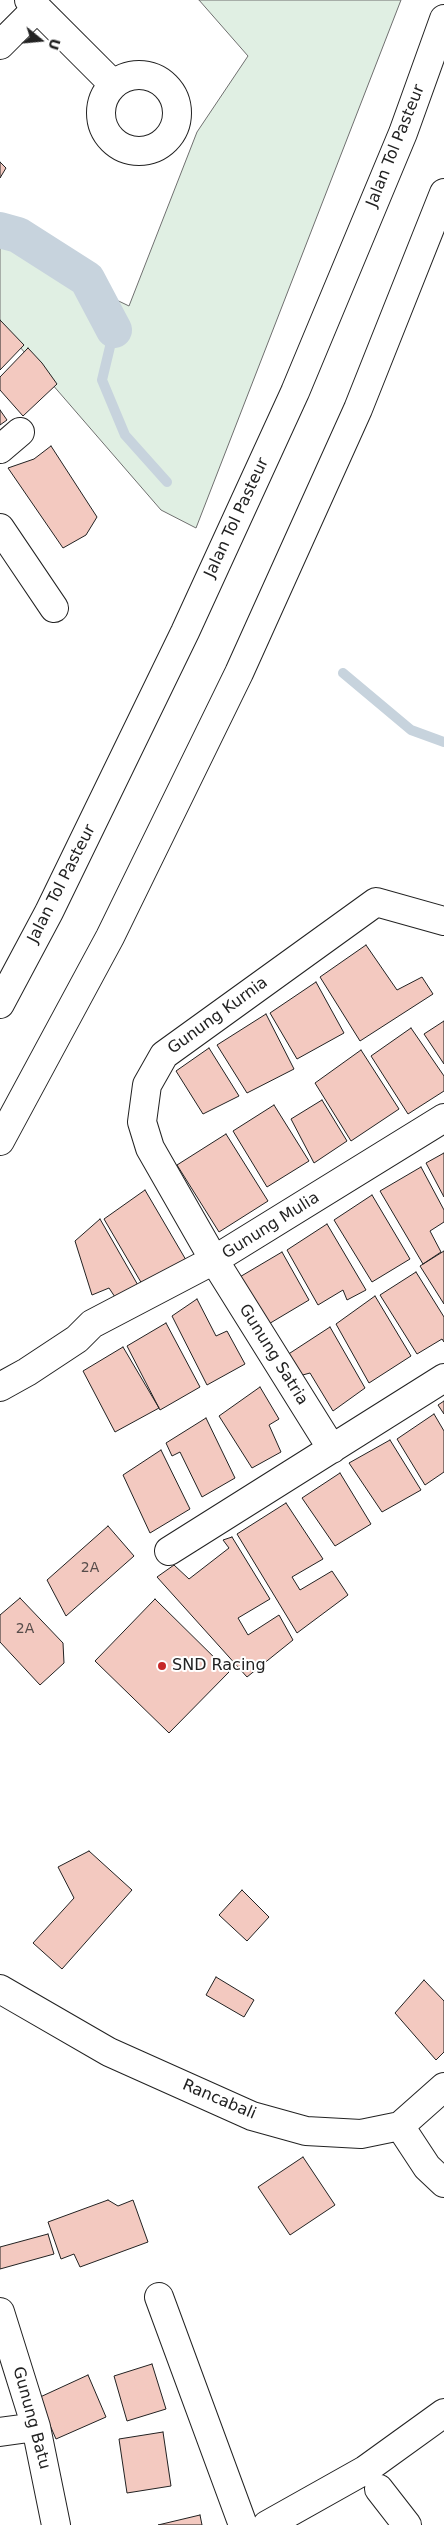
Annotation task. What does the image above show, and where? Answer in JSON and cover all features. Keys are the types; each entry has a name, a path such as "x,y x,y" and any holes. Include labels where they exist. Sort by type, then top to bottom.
{"main road":[{"path":"0,45 33,4 113,84"},
{"name":"Jalan Tol Pasteur","path":"0,1004 50,912 176,650 291,401 403,133 444,19"},
{"path":"0,1141 110,937 239,673 358,409 444,193"},
{"path":"0,528 54,608"},
{"name":"Gunung Kurnia","path":"214,1260 150,1148 142,1122 147,1085 164,1055 376,902 444,920"},
{"name":"Gunung Mulia","path":"0,1387 19,1361 70,1327 92,1324 214,1260 444,1118"},
{"name":"Gunung Satria","path":"214,1260 332,1449"},
{"path":"169,1551 444,1378"},
{"name":"Rancabali","path":"0,1988 109,2052 252,2116 306,2131 361,2134 400,2126 444,2087"},
{"path":"400,2126 427,2167 444,2183"},
{"path":"159,2297 243,2525"},
{"name":"Gunung Batu","path":"0,2312 36,2427 56,2525"},
{"path":"267,2525 365,2470 444,2413"},
{"path":"0,2432 36,2427"},
{"path":"379,2489 407,2525"}],"green space":[{"path":"199,0 401,0 196,528 161,510 0,324 0,244 129,306 197,132 248,56"}],"building":[{"path":"0,162 6,168 0,178"},
{"path":"0,320 24,345 0,370"},
{"path":"28,348 57,384 23,416 0,390 0,377"},
{"path":"0,410 7,420 0,425"},
{"path":"51,446 97,517 86,535 63,548 8,468 34,459"},
{"path":"366,945 397,990 422,977 433,994 360,1041 320,977"},
{"path":"316,982 344,1033 297,1059 270,1013"},
{"path":"266,1014 294,1069 247,1093 217,1045"},
{"path":"444,1021 444,1064 424,1034"},
{"path":"411,1028 444,1076 444,1091 408,1114 371,1056"},
{"path":"209,1048 239,1096 203,1114 176,1071"},
{"path":"361,1050 399,1109 351,1141 315,1083"},
{"path":"322,1100 347,1141 314,1163 291,1119"},
{"path":"274,1105 309,1161 267,1187 233,1131"},
{"path":"226,1134 268,1201 219,1232 177,1165"},
{"path":"444,1153 444,1197 426,1163"},
{"path":"421,1167 444,1210 444,1222 430,1231 441,1252 423,1264 380,1191"},
{"path":"145,1190 186,1260 142,1284 104,1219"},
{"path":"372,1195 410,1259 372,1282 334,1220"},
{"path":"100,1219 139,1287 117,1300 109,1288 92,1295 75,1241"},
{"path":"327,1224 366,1290 347,1300 343,1290 318,1305 287,1250"},
{"path":"444,1251 444,1304 420,1266"},
{"path":"282,1252 309,1300 267,1325 238,1278"},
{"path":"416,1272 444,1317 444,1342 442,1339 417,1354 380,1295"},
{"path":"375,1296 411,1356 369,1383 336,1324"},
{"path":"197,1299 216,1336 227,1331 245,1364 207,1385 172,1316"},
{"path":"166,1323 200,1387 160,1410 127,1346"},
{"path":"330,1327 365,1388 333,1411 310,1373 299,1376 287,1355"},
{"path":"123,1347 159,1408 115,1432 83,1371"},
{"path":"260,1387 279,1419 269,1425 281,1452 252,1468 219,1416"},
{"path":"444,1401 444,1414 438,1405"},
{"path":"434,1414 444,1431 444,1472 425,1485 397,1439"},
{"path":"206,1418 235,1478 202,1497 180,1452 172,1456 166,1443"},
{"path":"390,1440 421,1490 382,1512 349,1463"},
{"path":"161,1450 190,1509 150,1533 123,1475"},
{"path":"340,1473 371,1524 335,1546 302,1498"},
{"path":"286,1503 323,1559 292,1577 300,1590 332,1571 348,1595 297,1633 237,1534"},
{"path":"108,1526 134,1556 66,1616 47,1580"},
{"path":"232,1537 270,1599 238,1618 248,1635 279,1615 293,1640 247,1677 157,1577 174,1565 189,1579 229,1548 223,1540"},
{"path":"20,1598 63,1643 64,1663 40,1685 0,1642 0,1615"},
{"name":"SND Racing","path":"155,1599 229,1672 169,1733 95,1661"},
{"path":"89,1851 132,1890 62,1969 33,1943 74,1898 58,1867"},
{"path":"242,1890 269,1917 247,1941 219,1915"},
{"path":"216,1977 254,2000 244,2017 206,1995"},
{"path":"424,1980 444,2001 444,2052 436,2060 395,2013"},
{"path":"303,2157 335,2205 290,2235 258,2187"},
{"path":"108,2200 118,2206 133,2200 148,2242 80,2267 74,2254 61,2259 48,2222"},
{"path":"48,2234 54,2254 0,2269 0,2247"},
{"path":"152,2364 166,2409 127,2421 114,2376"},
{"path":"88,2375 106,2417 56,2439 38,2398"},
{"path":"163,2432 171,2486 127,2493 119,2439"},
{"path":"200,2515 202,2525 158,2525"}],"waterway":[{"path":"0,230 18,235 87,279 114,330"},
{"path":"114,330 102,380 125,435 167,482"},
{"path":"343,673 411,730 444,742"}],"place":[{"name":"SND Racing","path":"162,1666"}]}
